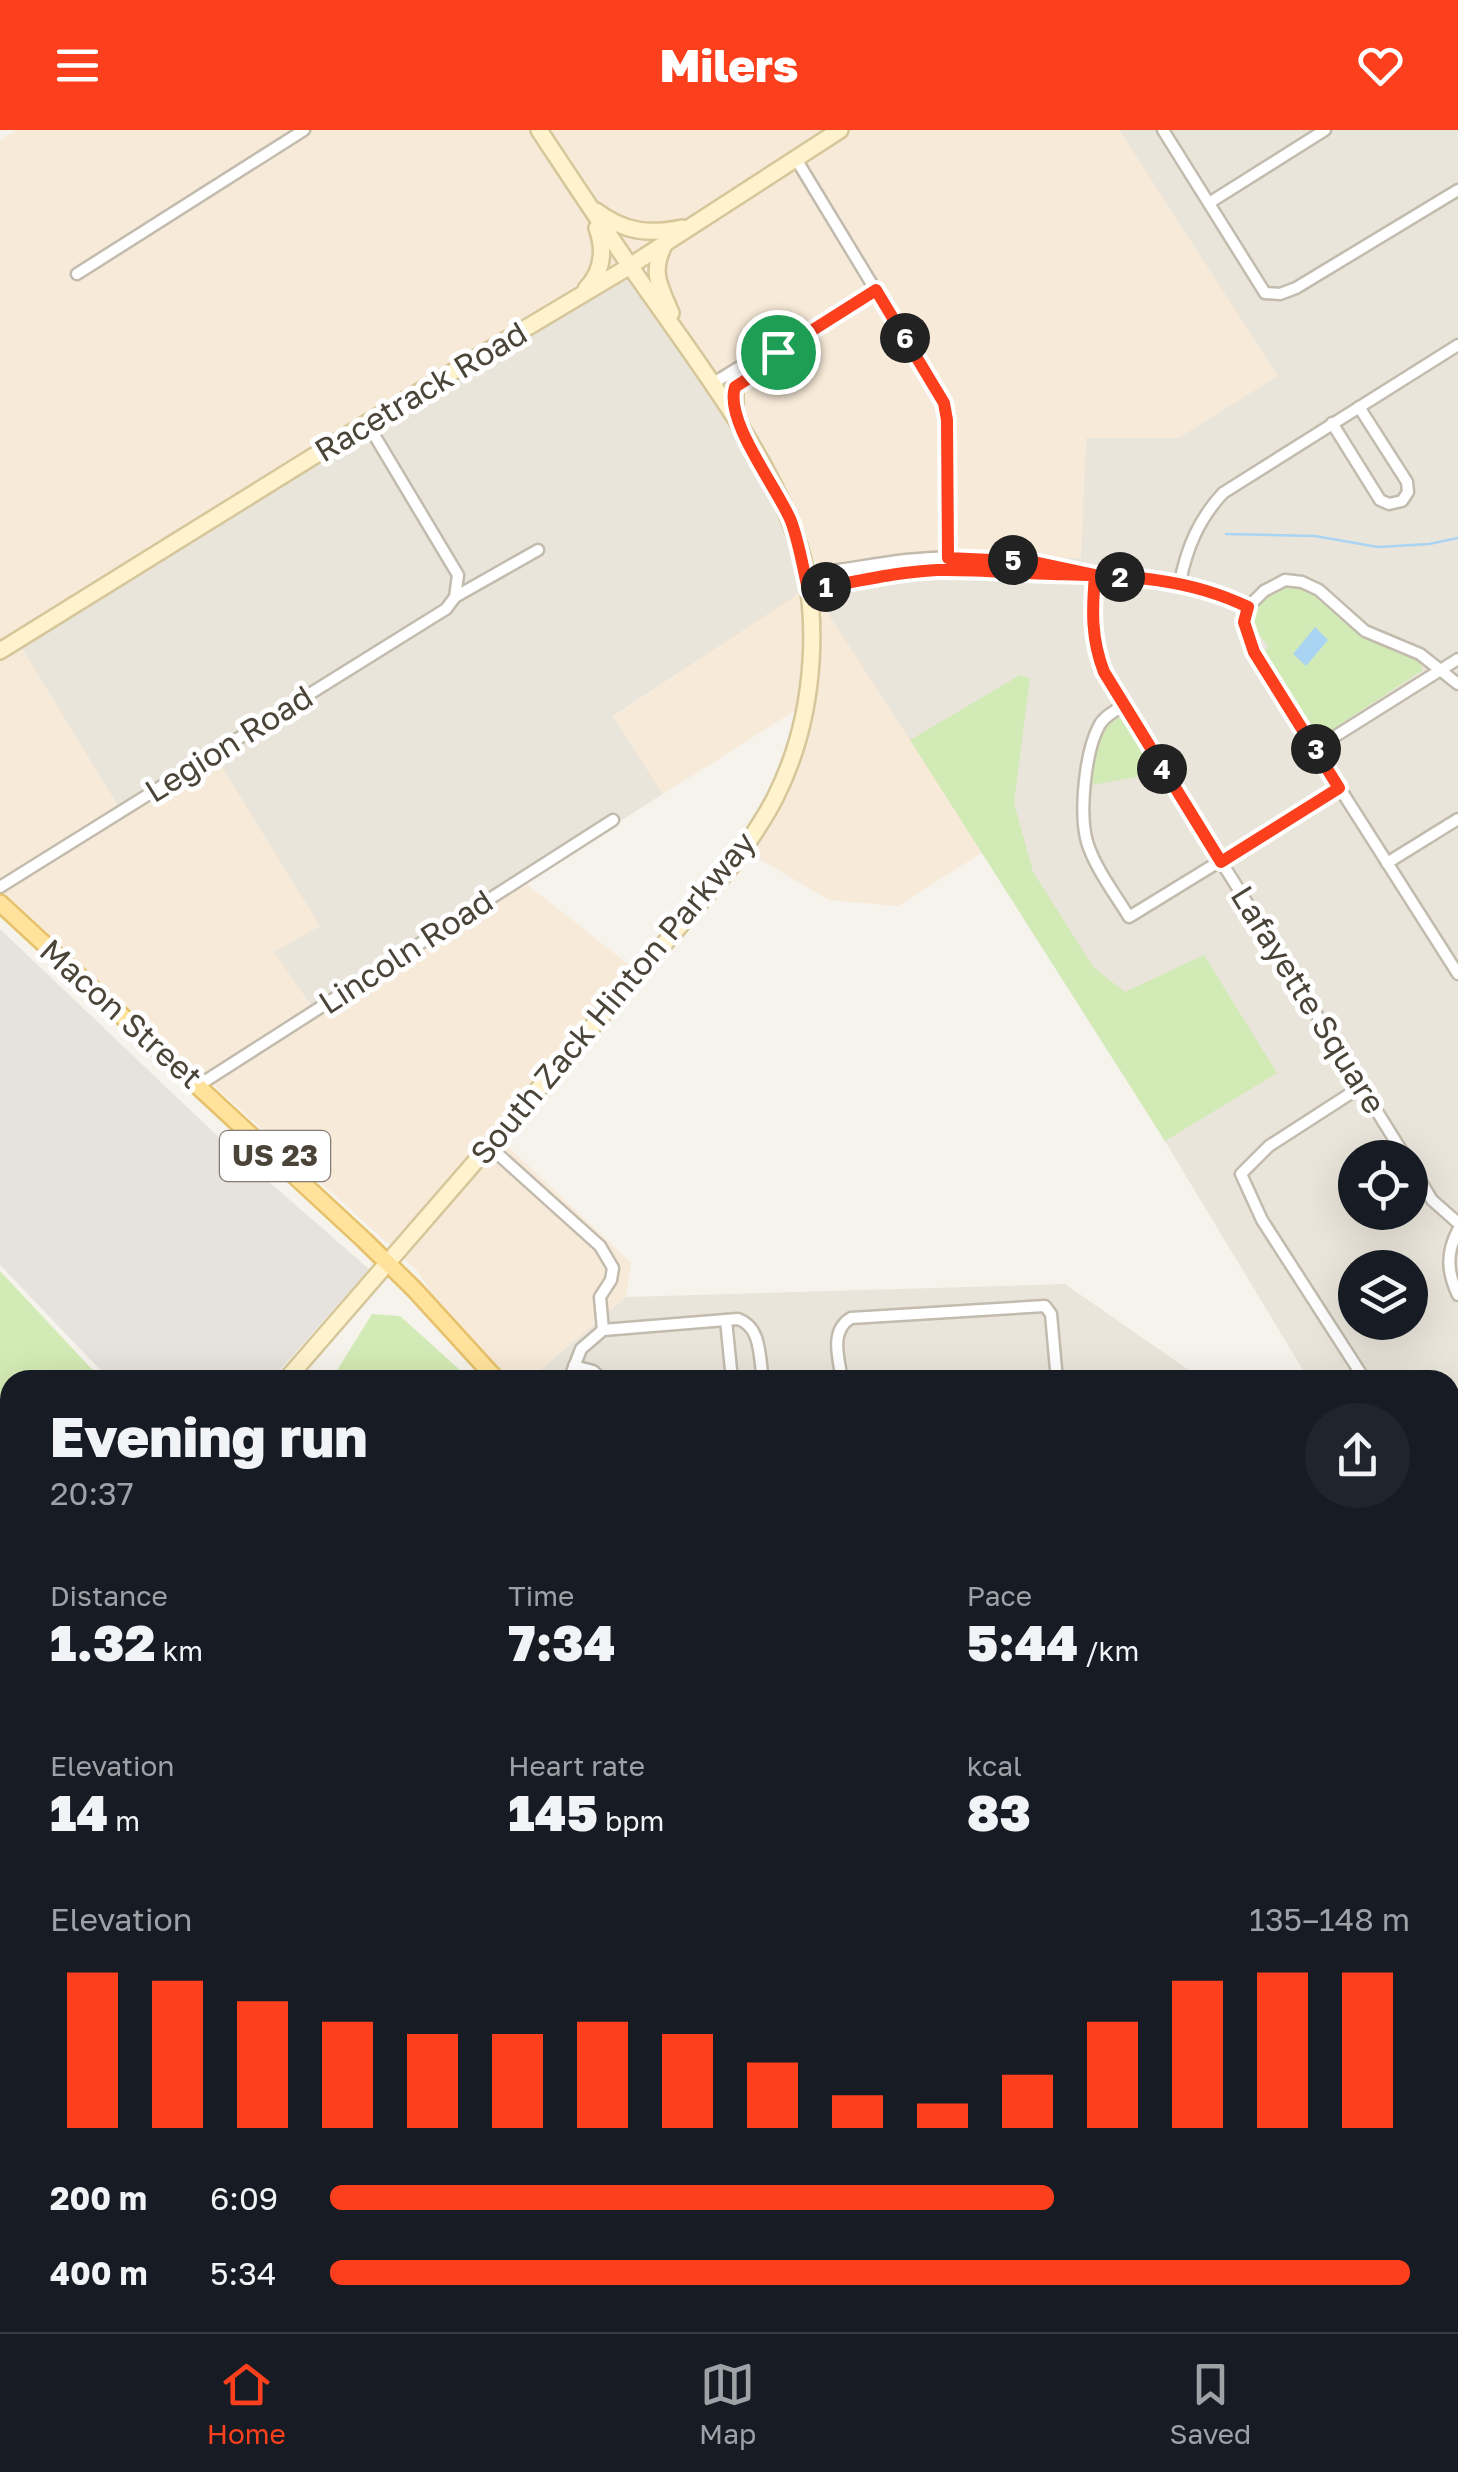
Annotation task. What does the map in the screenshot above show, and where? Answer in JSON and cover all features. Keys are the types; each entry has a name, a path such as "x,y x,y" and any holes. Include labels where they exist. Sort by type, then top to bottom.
{"main road":[{"name":"South Zack Hinton Parkway","path":"295,1370 736,861 776,798 795,743 809,683 806,582 792,524 772,482 716,391 539,130"},
{"name":"Racetrack Road","path":"0,651 366,423 630,266 840,130"},
{"path":"589,205 608,219 638,232 691,226"},
{"path":"582,292 592,282 604,254 589,205"},
{"path":"665,243 656,262 656,276 682,340"},
{"path":"735,387 733,408 739,428"},
{"name":"Macon Street","path":"0,904 388,1263 488,1370"}],"street":[{"path":"77,274 304,130"},
{"path":"1162,130 1265,293 1280,294 1296,288 1458,190"},
{"path":"1209,203 1325,130"},
{"path":"796,158 944,403 949,564"},
{"path":"716,391 735,387 774,362 778,352 876,290"},
{"path":"1180,582 1194,534 1208,509 1223,493 1458,345"},
{"path":"716,391 767,350 778,352"},
{"path":"1332,423 1380,500 1389,504 1402,501 1408,492 1407,482 1359,407"},
{"path":"366,423 458,574 455,597"},
{"name":"Legion Road","path":"0,887 446,609 455,597 538,550"},
{"path":"806,582 904,560 949,564 1034,562 1095,575 1180,582 1248,607"},
{"name":"Lafayette Square","path":"1095,575 1091,616 1094,646 1122,706 1395,1140"},
{"path":"1458,684 1420,654 1364,630 1319,590 1302,582 1285,580 1264,590 1248,607 1244,622 1254,652 1458,973"},
{"path":"1315,749 1458,660"},
{"path":"1122,706 1100,722 1095,735 1089,754 1084,810 1087,842 1129,917 1339,788"},
{"path":"1387,863 1458,819"},
{"name":"Lincoln Road","path":"199,1085 613,820"},
{"path":"1359,1370 1262,1220 1241,1174 1269,1146 1362,1086"},
{"path":"490,1147 600,1246 613,1268 611,1280 600,1297 603,1330"},
{"path":"1428,1193 1458,1227 1448,1257 1458,1295"},
{"path":"841,1370 837,1334 851,1318 1045,1306 1051,1314 1056,1370"},
{"path":"726,1320 731,1370"},
{"path":"573,1370 582,1349 603,1330 726,1320 749,1323 755,1330 761,1370"}],"shaded area":[{"path":"16,130 1119,130 1278,376 1178,438 1086,438 1081,558 852,560 824,578 642,255 17,640 118,806 212,751 320,926 274,952 316,1014 524,882 643,976 498,1137 631,1263 626,1297 540,1370 478,1370 417,1270 0,891 0,141"},
{"path":"1119,130 1458,130 1458,1370 1303,1370 1095,1025 810,587 613,716 663,794 317,1014 273,952 319,926 212,751 118,806 16,640 621,267 728,404 784,504 810,586 852,560 1080,558 1086,438 1178,438 1277,376"},
{"path":"810,586 983,852 898,906 829,900 753,855 802,754 804,705 663,794 613,717"},
{"path":"0,929 229,1147 369,1269 280,1370 100,1370 0,1265"},
{"path":"1065,1284 1189,1370 540,1370 626,1297"}],"green space":[{"path":"1286,585 1317,596 1357,631 1404,651 1423,670 1327,733 1315,733 1263,652 1269,647 1259,634 1254,634 1259,603"},
{"path":"1020,675 1030,678 1014,803 1033,872 1094,968 1125,992 1204,955 1277,1073 1165,1141 910,740"},
{"path":"1118,718 1125,721 1158,773 1092,785 1099,737"},
{"path":"0,1271 93,1370 0,1370"},
{"path":"372,1314 400,1316 460,1370 337,1370"}],"water":[{"path":"1315,627 1328,640 1306,666 1293,654"}],"waterway":[{"path":"1226,534 1315,536 1378,547 1458,538"}],"route":[{"path":"778,352 774,362 735,387 733,408 739,428 792,524 808,590 893,574 949,570 1095,575 1143,578 1180,582 1218,593 1248,607 1244,622 1254,652 1339,788 1221,862 1104,672 1094,646 1091,616 1095,575 1034,562 948,558 944,403 876,290 778,352"}]}
